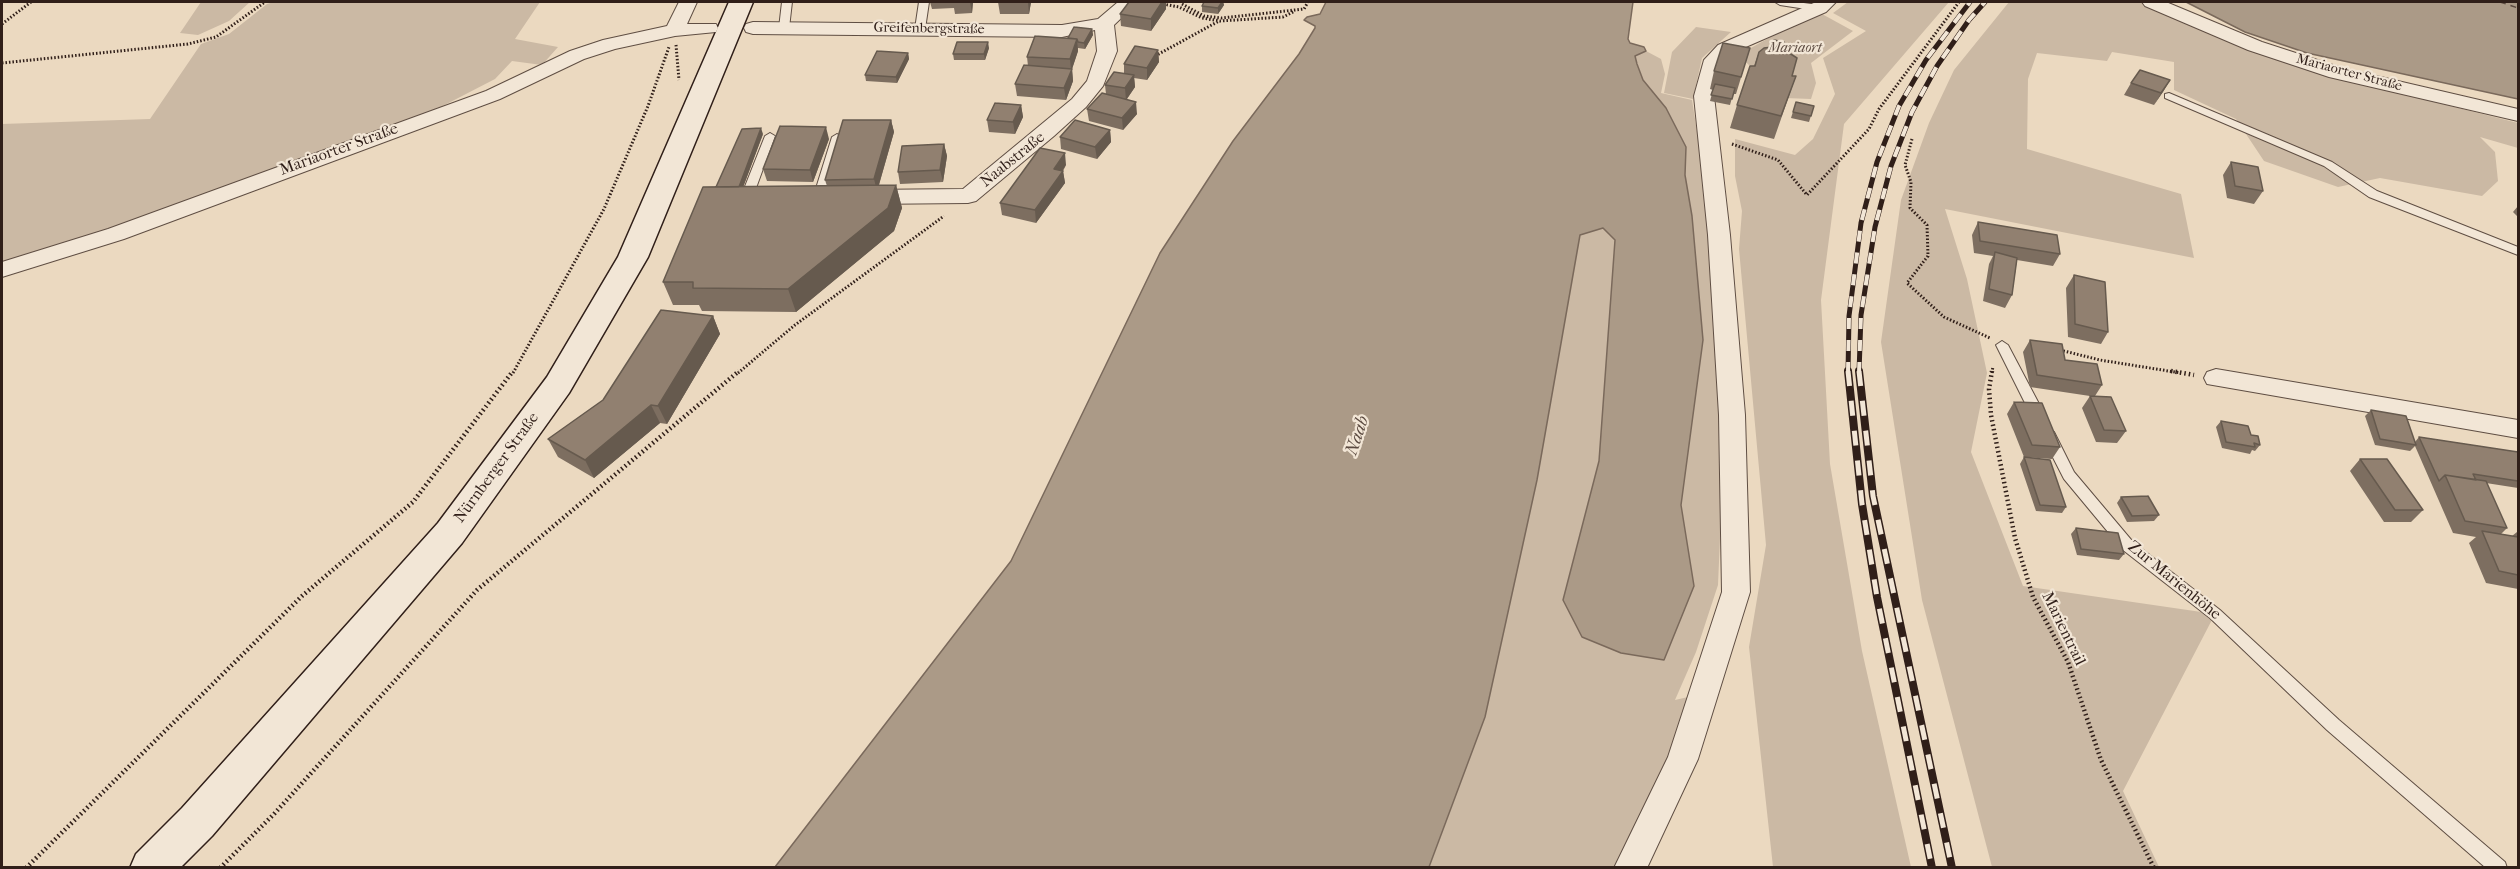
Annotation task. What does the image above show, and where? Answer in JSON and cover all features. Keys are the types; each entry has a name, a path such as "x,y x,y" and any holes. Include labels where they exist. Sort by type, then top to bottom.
{"main road":[{"name":"Nürnberger Straße","path":"152,867 197,822 450,533 558,385 633,257 747,15"}],"street":[{"path":"688,2 675,30 709,28"},
{"path":"1104,23 1129,2"},
{"name":"Mariaorter Straße","path":"2151,2 2255,46 2336,73 2518,115"},
{"path":"1630,867 1683,759 1736,592 1732,415 1710,136 1704,96 1714,60 1725,49 1823,5"},
{"name":"Greifenbergstraße","path":"747,15 784,28 1062,31 1104,23"},
{"name":"Naabstraße","path":"809,198 968,196 1080,103 1096,82 1107,51 1104,23"},
{"name":"Mariaorter Straße","path":"2,270 116,234 493,94 577,55 610,44 675,30"},
{"path":"2216,378 2518,429"}],"lane":[{"path":"784,28 787,2"},
{"path":"921,29 924,2"},
{"path":"1780,2 1823,5"},
{"path":"2169,96 2328,164 2373,194 2518,251"},
{"path":"757,199 770,136"},
{"path":"809,198 837,137"},
{"name":"Zur Marienhöhe","path":"2002,345 2069,475 2128,546 2215,614 2333,724 2499,867"}],"path":[{"path":"2,24 32,2"},
{"path":"2,63 188,44 216,38 265,2"},
{"path":"1182,4 1204,16 1222,18 1295,11 1304,9 1308,2"},
{"path":"1710,136 1778,160 1807,195 1869,129 1880,109 1959,2"},
{"path":"1155,3 1179,7 1202,18 1220,21 1283,17 1295,11"},
{"path":"1107,51 1156,56 1220,21"},
{"path":"675,30 679,80"},
{"path":"26,867 302,596 413,502 512,374 604,209 648,106 675,30"},
{"path":"1912,140 1905,165 1911,182 1910,208 1927,225 1928,256 1907,282 1944,317 2002,345"},
{"path":"220,867 274,814 477,590 795,325 919,235 968,196"},
{"path":"2057,349 2100,360 2216,378"},
{"name":"Marientrail","path":"1989,389 1991,416 2015,538 2033,597 2068,662 2102,760 2154,867"}],"green space":[{"path":"201,2 250,2 229,21 198,35 180,33"},
{"path":"274,2 540,2 515,39 558,47 542,65 512,61 495,79 433,111 99,238 2,268 2,124 150,119 201,44 229,34 267,4"},
{"path":"1848,2 1949,2 1844,124 1821,300 1830,464 1862,651 1911,867 1773,867 1749,647 1766,545 1739,249 1742,211 1735,176 1735,139 1795,155 1813,139 1835,94 1823,58 1866,31 1833,13"},
{"path":"2009,2 2145,2 2224,38 2300,68 2518,123 2518,148 2480,137 2495,152 2498,181 2482,196 2380,178 2338,187 2264,161 2236,119 2174,90 2174,62 2112,52 2107,61 2037,53 2028,79 2027,149 2181,194 2194,258 1945,209 1967,279 1987,373 1971,452 2023,586 2215,614 2123,791 2159,867 1992,867 1922,600 1881,342 1901,200 1929,123 1954,70"},
{"name":"Mariaort","path":"1822,14 1853,31 1811,63 1816,83 1811,99 1785,98 1738,55 1778,33"},
{"path":"1696,27 1731,32 1702,58 1693,99 1664,93 1672,52"},
{"path":"1646,51 1661,59 1665,74 1661,93 1692,100 1711,220 1724,445 1718,585 1696,652 1675,700 1697,695 1616,867 1429,868 1485,717 1537,480 1580,235 1603,228 1615,240 1599,461 1563,600 1694,586 1681,505 1703,340 1692,216 1685,175 1686,147 1666,108 1643,80 1635,57"}],"water":[{"name":"Naab","path":"1326,2 1633,2 1628,39 1630,43 1644,47 1646,51 1635,56 1637,64 1643,80 1666,108 1686,147 1685,175 1692,216 1703,340 1681,505 1694,586 1664,660 1621,653 1582,637 1563,600 1599,461 1615,240 1603,228 1580,235 1537,480 1485,717 1429,867 775,867 1011,561 1160,253 1233,141 1299,54 1315,28 1304,20 1320,14"},
{"path":"2186,2 2518,2 2518,99 2307,53 2245,32"}],"building":[{"path":"1129,2 1162,2 1151,19 1120,14"},
{"path":"1204,2 1222,2 1218,8 1202,6"},
{"path":"1074,27 1092,29 1084,43 1068,38"},
{"path":"1035,36 1077,39 1070,59 1027,57"},
{"path":"1774,40 1784,42 1783,49 1797,58 1792,76 1796,76 1781,116 1737,105 1750,66 1755,66 1759,52 1764,48 1772,47"},
{"path":"957,42 988,42 984,54 953,54"},
{"path":"1723,43 1750,48 1741,77 1714,71"},
{"path":"1135,46 1158,50 1147,68 1124,64"},
{"path":"877,51 908,53 896,77 865,75"},
{"path":"1024,65 1072,69 1064,88 1015,84"},
{"path":"2140,70 2170,80 2161,93 2131,83"},
{"path":"1114,72 1134,75 1125,88 1105,85"},
{"path":"1715,84 1735,88 1732,99 1711,95"},
{"path":"1102,93 1136,102 1122,118 1087,109"},
{"path":"1796,102 1814,106 1811,116 1793,112"},
{"path":"995,103 1021,105 1013,122 987,120"},
{"path":"843,120 891,120 874,179 825,180"},
{"path":"1075,120 1110,130 1095,147 1060,137"},
{"path":"780,126 826,127 810,170 763,169"},
{"path":"761,128 739,187 716,187 742,129"},
{"path":"944,144 940,170 898,172 902,146"},
{"path":"1040,148 1065,153 1054,169 1063,171 1035,210 1000,203"},
{"path":"2231,162 2258,167 2263,191 2235,186"},
{"path":"896,185 888,208 788,289 693,288 693,282 663,282 703,187"},
{"path":"1978,222 2057,235 2060,254 1980,241"},
{"path":"1995,252 2017,258 2012,295 1989,289"},
{"path":"2074,275 2105,282 2108,332 2075,324"},
{"path":"661,310 713,316 658,406 651,405 585,460 548,439 603,400"},
{"path":"2030,340 2062,344 2065,360 2097,364 2102,385 2037,375"},
{"path":"2090,396 2111,397 2126,431 2104,430"},
{"path":"2014,402 2042,403 2060,447 2032,445"},
{"path":"2371,410 2406,416 2416,445 2380,439"},
{"path":"2221,421 2248,426 2251,435 2258,436 2260,445 2254,443 2255,447 2226,442"},
{"path":"2419,437 2518,452 2518,481 2473,474 2476,480 2445,475 2439,481"},
{"path":"2024,457 2050,460 2066,507 2040,505"},
{"path":"2360,459 2387,459 2423,510 2395,510"},
{"path":"2445,475 2486,481 2507,528 2465,521"},
{"path":"2148,496 2159,515 2132,516 2121,497"},
{"path":"2076,528 2118,533 2124,554 2081,549"},
{"path":"2482,531 2518,537 2518,575 2499,571"}],"ferry route":[{"path":"2500,2 2518,8"}],"railway":[{"path":"1848,371 1849,316 1861,223 1877,162 1899,106 1926,60 1970,2"},
{"path":"1859,371 1861,315 1875,227 1891,166 1912,112 1937,66 1969,20 1985,2"},
{"path":"1848,371 1862,504 1877,597 1932,868"},
{"path":"1859,371 1873,496 1952,868"}]}
